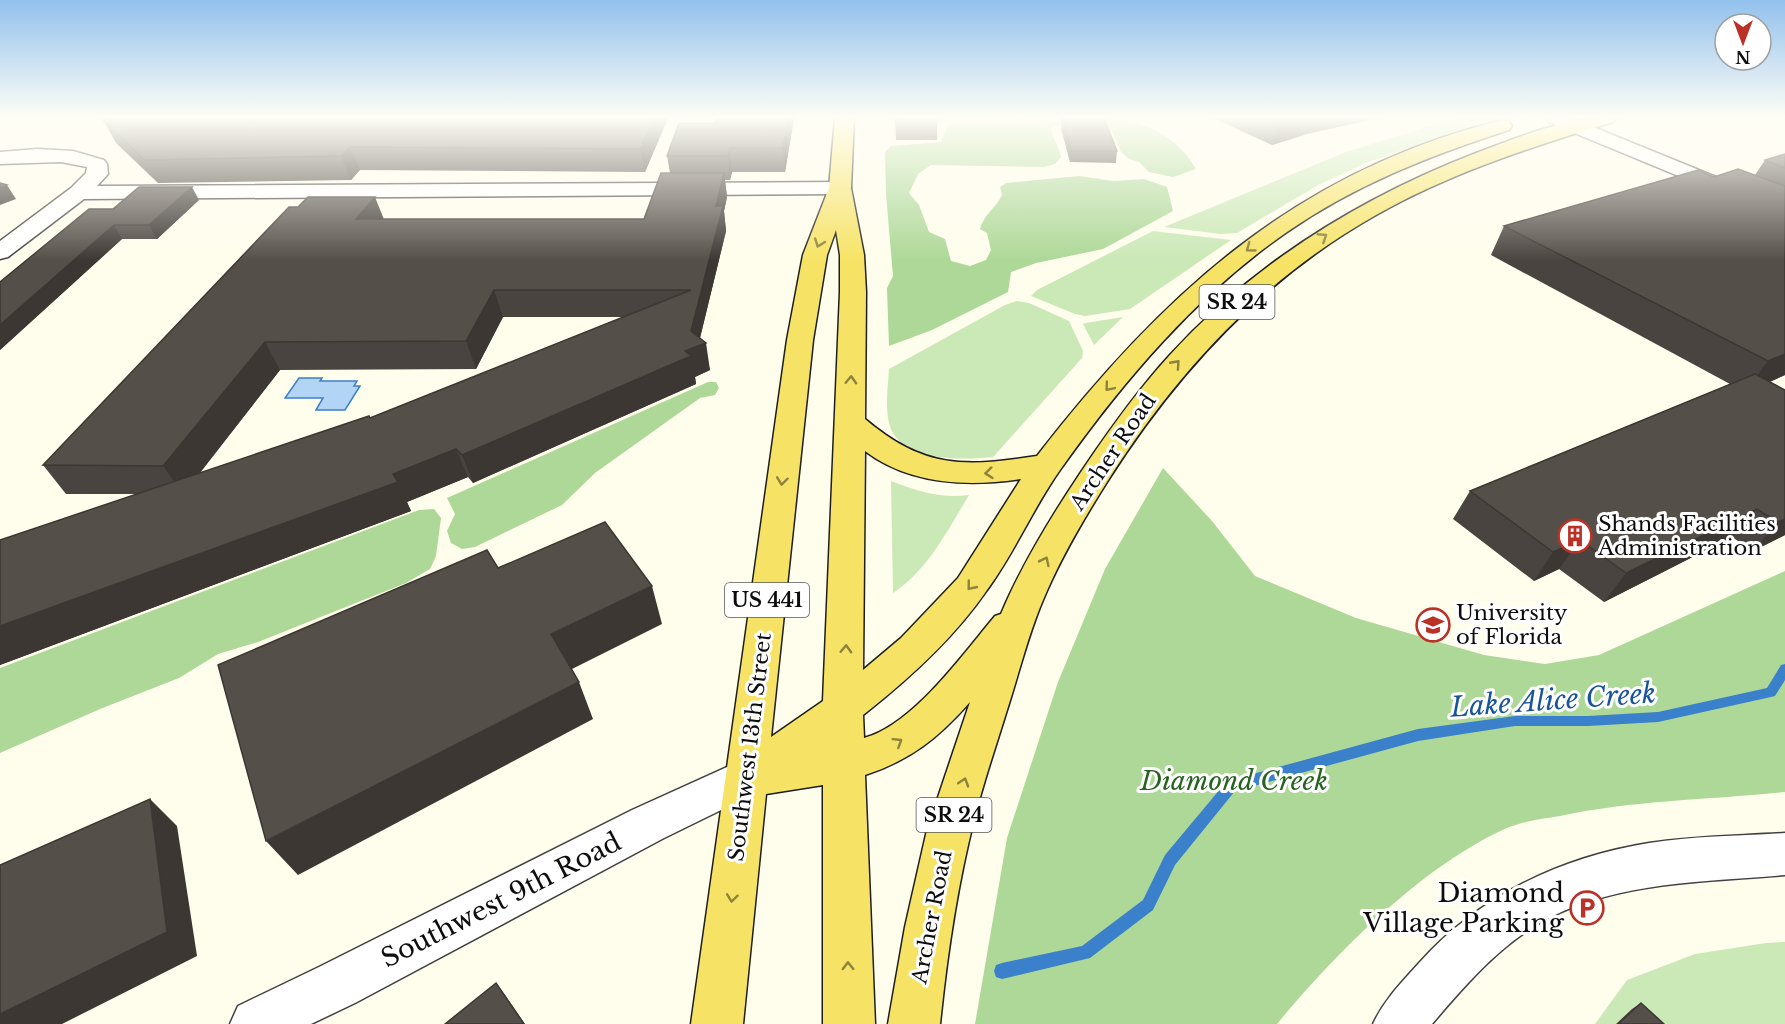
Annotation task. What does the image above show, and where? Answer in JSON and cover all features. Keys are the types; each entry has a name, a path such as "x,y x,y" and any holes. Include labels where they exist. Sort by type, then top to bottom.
{"main road":[{"name":"Southwest 13th Street","path":"841,166 840,188 852,255 843,707 849,1024"},
{"name":"Archer Road","path":"747,777 843,707 886,673 933,630 974,582 1047,465 1125,368 1199,293 1237,258 1281,226 1322,201 1397,166"},
{"name":"Archer Road","path":"914,1024 920,978 950,828 1019,613 1059,535 1091,480 1129,422 1196,342 1231,307 1272,272 1317,240 1392,196 1460,166"},
{"name":"Southwest 13th Street","path":"717,1024 800,340 815,255 840,188"},
{"path":"1199,293 1231,307"},
{"path":"850,422 885,450 910,463 947,473 989,474 1047,465"},
{"path":"747,777 843,762 898,743 935,712 1019,613"}],"street":[{"path":"0,252 80,193 97,174 97,166"},
{"path":"1671,166 1785,213"},
{"path":"80,193 840,188"},
{"name":"Southwest 9th Road","path":"256,1024 337,985 648,824 747,777"},
{"path":"1399,1024 1458,956 1490,930 1533,901 1583,880 1649,865 1785,854"}],"green space":[{"path":"885,166 930,166 918,174 909,193 919,205 929,232 945,239 951,261 970,266 986,260 991,250 987,233 980,229 984,219 1002,195 1000,187 1006,183 1079,176 1114,181 1144,179 1167,187 1173,211 1103,249 1036,263 1011,272 1008,292 932,330 889,346 887,288 893,276"},
{"path":"975,166 1048,166 1044,167"},
{"path":"1143,166 1194,166 1196,169 1173,177 1149,172"},
{"path":"1313,166 1360,166 1320,184 1237,233 1221,234 1164,227"},
{"path":"1153,231 1231,240 1130,309 1085,316 1031,296 1037,290"},
{"path":"1017,301 1029,303 1069,321 1083,351 1082,358 993,457 967,459 936,457 909,448 898,440 891,429 888,415 889,369 1005,305"},
{"path":"1123,317 1094,345 1083,324 1086,323"},
{"path":"708,382 716,382 719,388 715,395 700,398 595,473 562,505 475,547 462,549 451,543 447,531 455,514 447,498"},
{"name":"Diamond Creek","path":"1163,468 1212,521 1255,576 1356,618 1484,655 1545,664 1599,655 1785,571 1785,792 1616,807 1533,820 1507,828 1475,844 1444,864 1382,914 1326,969 1277,1024 975,1024 1007,838 1058,682 1105,569"},
{"path":"891,481 929,493 949,496 969,495 945,536 926,562 893,593"},
{"path":"434,509 441,518 436,556 430,569 406,583 258,642 218,654 179,678 100,709 0,753 0,668 419,510"},
{"path":"1785,942 1785,1024 1595,1024 1627,980 1695,954"}],"water":[{"path":"299,378 322,378 320,381 357,381 354,386 360,386 345,410 316,410 323,398 285,398"}],"building":[{"path":"1738,169 1785,186 1785,354 1768,361 1504,226 1698,170 1714,177"},
{"path":"661,173 724,173 716,206 723,206 691,331 706,343 685,351 691,356 462,455 456,449 393,474 398,482 0,626 0,540 369,416 370,418 691,290 494,290 466,341 265,342 163,466 43,465 289,207 298,207 308,197 375,197 356,219 644,219"},
{"path":"139,187 192,187 149,225 114,225 0,325 0,282 89,209 113,209"},
{"path":"1755,374 1785,390 1785,519 1778,522 1757,509 1626,573 1580,540 1553,552 1470,491"},
{"path":"605,522 652,586 551,634 579,682 266,841 218,665 487,550 498,568"},
{"path":"150,799 167,932 0,1014 0,865"},
{"path":"496,983 524,1024 445,1024"},
{"path":"1641,1003 1664,1024 1618,1024"}],"waterway":[{"name":"Lake Alice Creek","path":"1002,971 1085,953 1148,905 1170,860 1231,786 1418,735 1515,721 1588,721 1658,717 1771,692 1785,669"}],"place":[{"name":"Shands Facilities Administration","path":"1575,536"},
{"name":"University of Florida","path":"1433,625"},
{"name":"Diamond Village Parking","path":"1587,908"}]}
